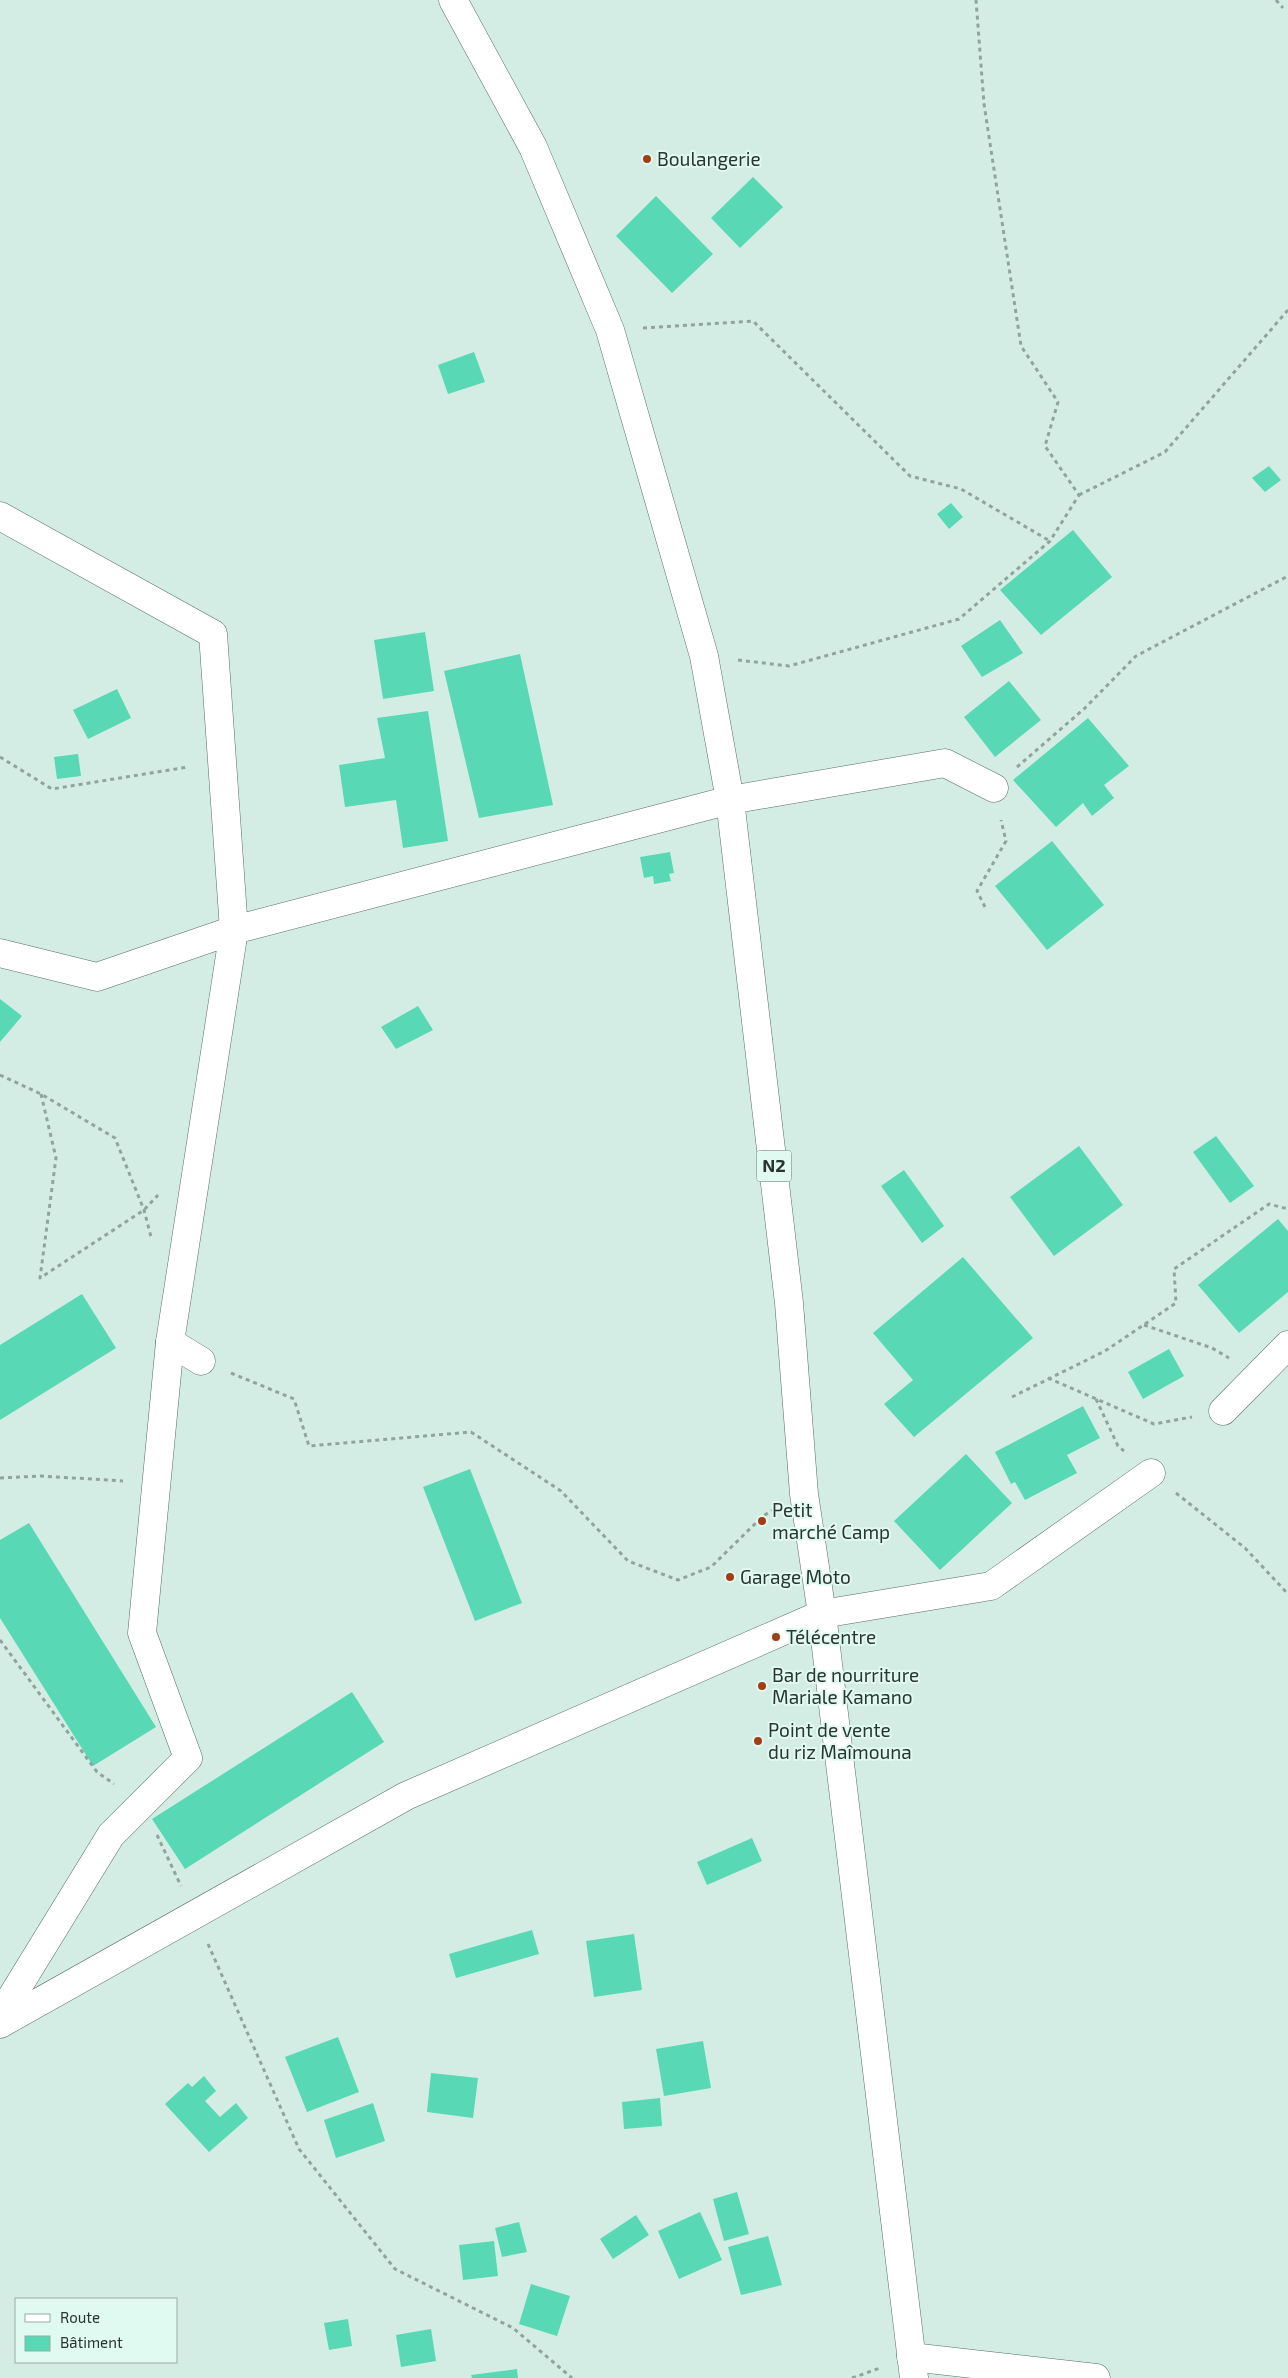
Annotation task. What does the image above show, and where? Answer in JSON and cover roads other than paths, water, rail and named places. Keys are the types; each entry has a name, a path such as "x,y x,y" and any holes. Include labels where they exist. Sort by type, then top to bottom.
{"main road":[{"name":"N2","path":"453,0 533,147 610,330 704,656 730,800 788,1294 804,1494 822,1614 913,2368"},
{"path":"0,516 213,634 234,930 170,1342 142,1633 188,1758 111,1835 0,2016"},
{"path":"0,953 97,977 234,930 730,800 945,763 994,788"},
{"path":"170,1342 201,1361"},
{"path":"1223,1411 1257,1374 1288,1345"},
{"path":"0,2024 406,1796 822,1614 992,1586 1151,1473"},
{"path":"913,2368 1096,2378"}],"place":[{"name":"Boulangerie","path":"647,159"},
{"name":"Petit marché Camp","path":"762,1521"},
{"name":"Garage Moto","path":"730,1577"},
{"name":"Télécentre","path":"776,1637"},
{"name":"Bar de nourriture Mariale Kamano","path":"762,1686"},
{"name":"Point de vente du riz Maîmouna","path":"758,1741"}]}
